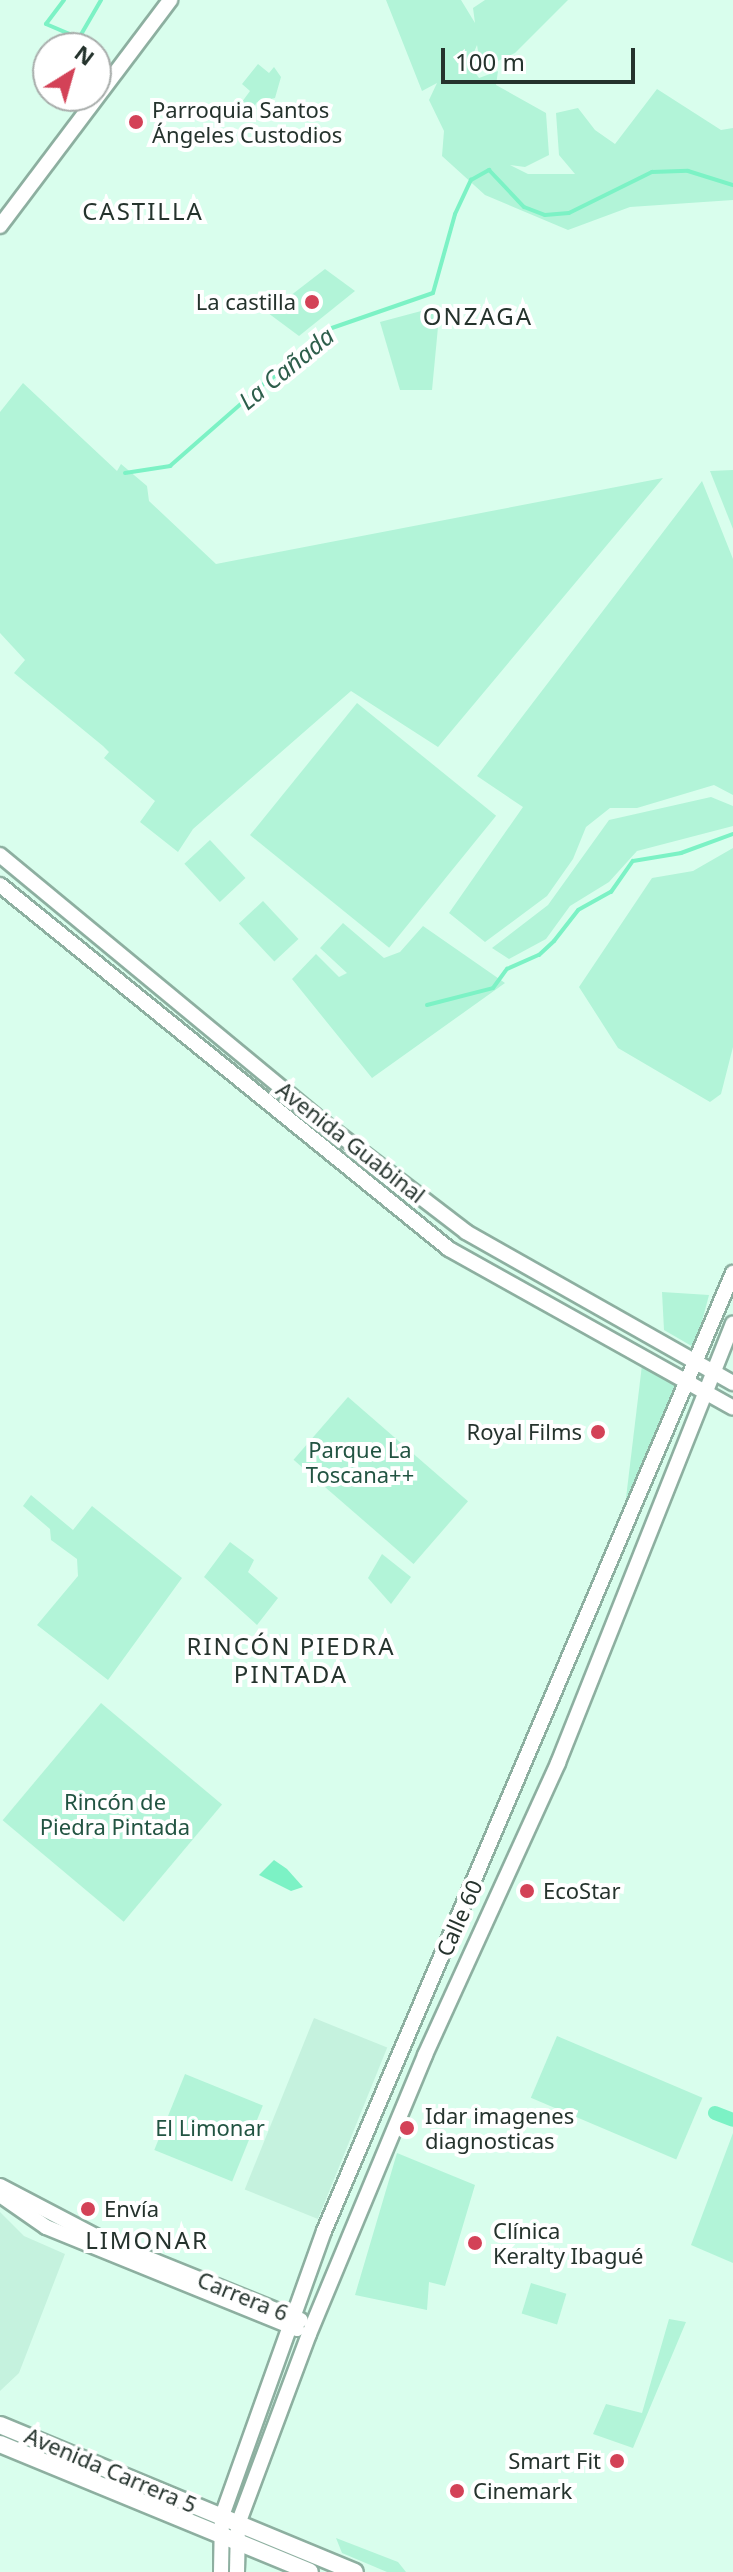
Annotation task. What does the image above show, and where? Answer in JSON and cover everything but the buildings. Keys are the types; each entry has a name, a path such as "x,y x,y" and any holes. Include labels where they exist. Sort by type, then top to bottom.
{"main road":[{"path":"0,226 170,0"},
{"name":"Avenida Guabinal","path":"0,855 315,1116 466,1232 733,1383"},
{"name":"Avenida Guabinal","path":"0,885 449,1249 733,1408"},
{"name":"Calle 60","path":"221,2566 221,2525 291,2322 402,2045 733,1273"},
{"name":"Calle 60","path":"237,2568 238,2532 311,2329 425,2055 558,1763 733,1324"},
{"name":"Carrera 6","path":"0,2186 105,2241 291,2322"},
{"name":"Carrera 6","path":"0,2195 46,2227 311,2329"},
{"name":"Avenida Carrera 5","path":"0,2425 221,2525"},
{"name":"Avenida Carrera 5","path":"0,2444 221,2525"},
{"path":"221,2525 355,2572"},
{"path":"238,2532 310,2572"}],"shaded area":[{"path":"274,1860 303,1887 291,1891 259,1875"},
{"path":"314,2018 387,2048 318,2219 245,2190"},
{"path":"0,2212 24,2236 65,2254 19,2373 0,2391"}],"green space":[{"path":"386,0 461,0 475,23 473,8 485,0 568,0 515,53 481,69 477,45 469,64 479,78 498,71 496,85 546,113 549,155 525,167 510,165 528,174 575,174 559,155 556,113 578,108 595,130 615,144 657,89 721,130 733,128 733,200 630,207 568,230 485,195 442,156 444,131 429,100 437,83 422,91"},
{"path":"258,64 269,73 274,67 281,77 275,98 257,102 250,113 239,106 250,91 242,84"},
{"name":"La castilla","path":"325,269 355,291 299,336 268,313"},
{"name":"ONZAGA","path":"440,306 432,390 400,390 380,322"},
{"path":"23,383 117,471 121,464 147,486 149,501 216,564 663,478 438,747 351,691 193,829 178,852 140,822 155,801 104,758 109,752 103,746 14,673 25,660 0,633 0,412"},
{"path":"733,470 733,529 710,471"},
{"path":"702,481 733,559 733,795 714,785 637,808 610,808 586,827 573,859 547,896 485,942 449,913 523,807 477,776"},
{"path":"357,703 496,816 389,948 250,835"},
{"path":"711,797 733,806 733,826 637,851 609,882 570,906 546,939 509,959 492,948 548,905 609,820"},
{"path":"210,840 245,878 220,902 184,864"},
{"path":"733,848 733,1047 721,1094 710,1102 618,1048 579,987 652,878 693,871"},
{"path":"263,901 298,939 274,962 239,924"},
{"path":"343,923 384,958 400,952 423,926 505,983 372,1078 292,979 316,954 339,977 347,973 320,948"},
{"path":"662,1292 709,1295 695,1348 664,1330"},
{"path":"642,1365 680,1387 623,1523"},
{"name":"Parque La Toscana++","path":"348,1397 468,1501 414,1564 294,1460"},
{"path":"31,1495 73,1530 92,1506 182,1578 108,1680 37,1625 78,1576 77,1559 51,1540 50,1529 23,1506"},
{"path":"230,1542 254,1560 248,1572 278,1598 257,1625 204,1577"},
{"path":"382,1554 411,1577 391,1604 368,1578"},
{"name":"Rincón de Piedra Pintada","path":"101,1703 222,1805 124,1922 3,1820"},
{"path":"557,2036 702,2098 676,2159 531,2098"},
{"name":"El Limonar","path":"185,2074 263,2105 232,2181 154,2150"},
{"path":"733,2133 733,2263 691,2245"},
{"path":"397,2153 475,2185 445,2286 429,2282 427,2310 355,2295"},
{"path":"531,2283 566,2294 557,2324 522,2314"},
{"path":"669,2319 686,2322 633,2448 593,2434 606,2404 642,2413"},
{"path":"336,2538 398,2562 406,2572 387,2572 342,2553"}],"waterway":[{"path":"64,0 46,24 79,38 101,0"},
{"name":"La Cañada","path":"125,473 170,466 266,382 313,350 329,329 433,293 455,214 471,180 489,170 524,207 545,215 569,213 652,172 688,171 733,185"},
{"path":"427,1005 493,988 507,969 539,955 578,910 611,892 633,861 681,853 733,834"},
{"path":"715,2113 733,2120"}],"place":[{"name":"Parroquia Santos Ángeles Custodios","path":"136,122"},
{"name":"La castilla","path":"312,302"},
{"name":"Royal Films","path":"598,1432"},
{"name":"EcoStar","path":"527,1891"},
{"name":"Idar imagenes diagnosticas","path":"407,2128"},
{"name":"Envía","path":"88,2209"},
{"name":"Clínica Keralty Ibagué","path":"475,2243"},
{"name":"Smart Fit","path":"617,2461"},
{"name":"Cinemark","path":"457,2491"}],"district":[{"name":"CASTILLA","path":"143,211"},
{"name":"ONZAGA","path":"478,316"},
{"name":"RINCÓN PIEDRA PINTADA","path":"291,1660"},
{"name":"LIMONAR","path":"147,2240"}]}
